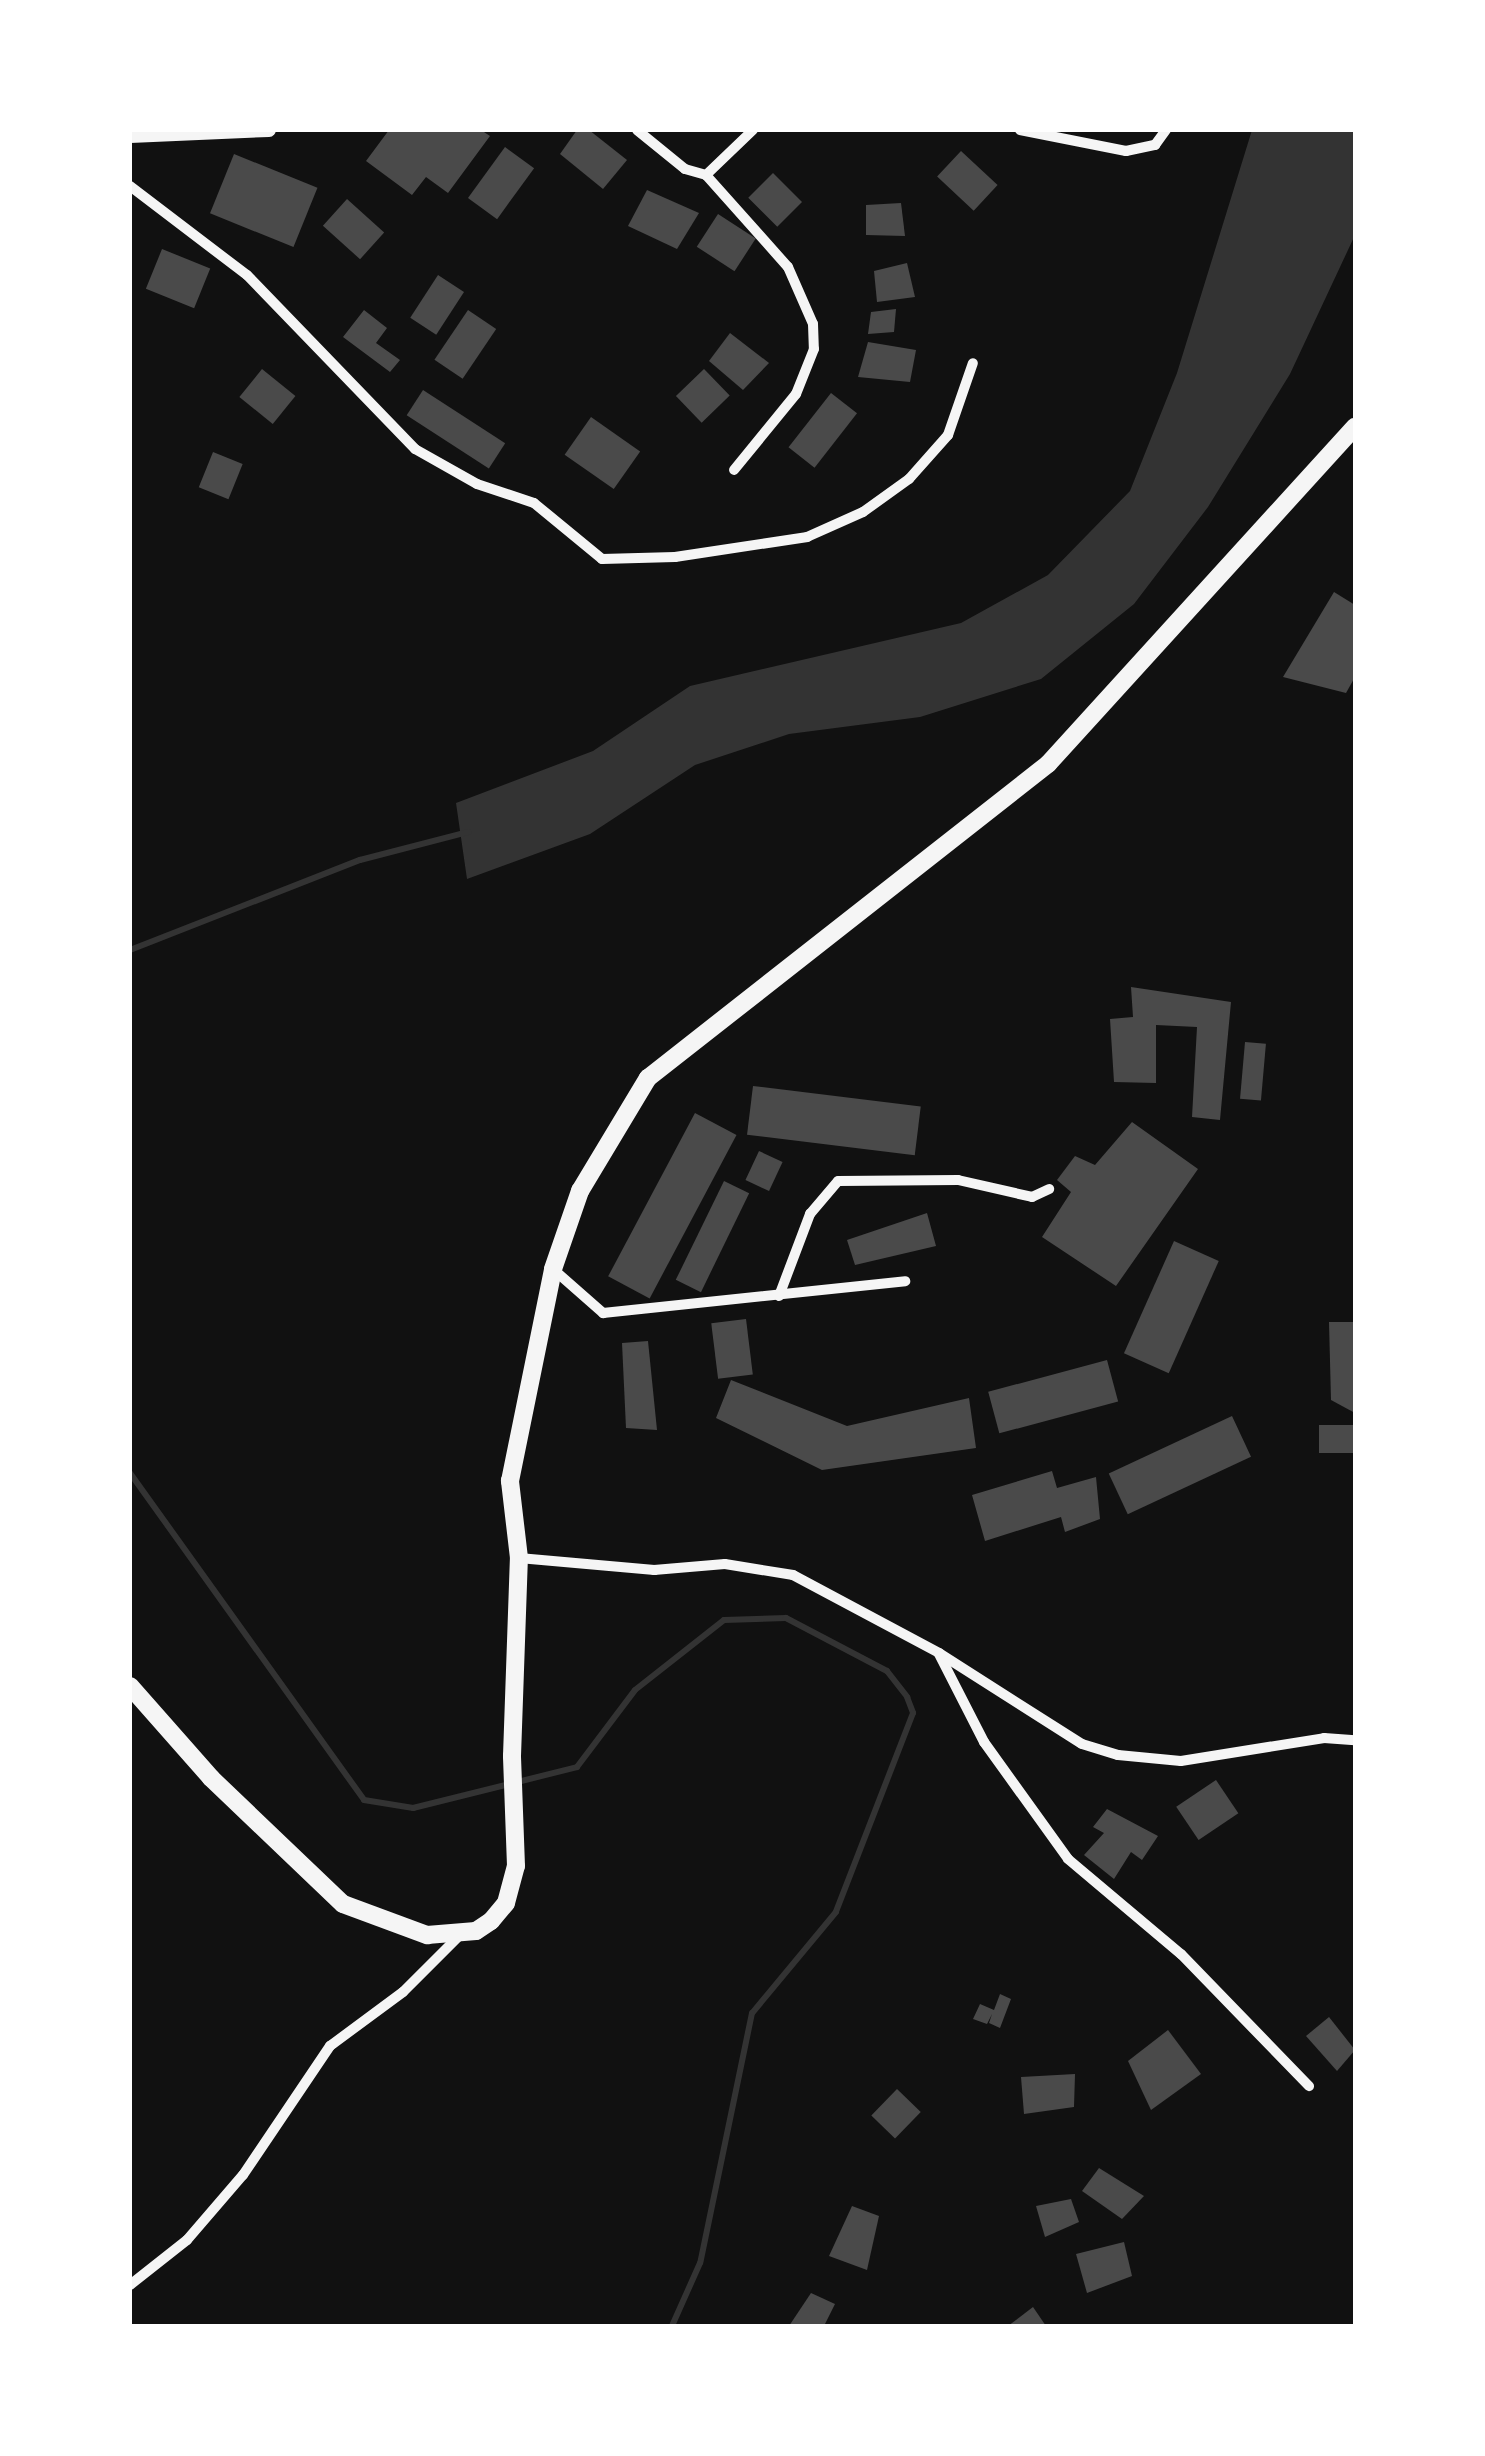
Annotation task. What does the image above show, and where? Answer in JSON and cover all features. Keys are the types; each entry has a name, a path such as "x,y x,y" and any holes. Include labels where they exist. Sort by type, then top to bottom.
{"main road":[{"path":"130,1686 211,1778 343,1904 397,1929 460,1934 491,1921 506,1903 515,1876 512,1756 519,1558 510,1481 553,1269 580,1191 648,1078 1048,764 1355,427"}],"street":[{"path":"130,136 268,130"},
{"path":"637,130 685,169 706,175 788,268 813,324 814,349 796,394 734,470"},
{"path":"706,175 735,154 753,130"},
{"path":"1020,130 1126,152 1155,145 1166,130"},
{"path":"130,186 246,275 415,449 477,484 534,503 602,559 674,556 807,538 862,512 909,479 948,434 973,363"},
{"path":"779,1296 810,1214 838,1181 958,1180 1032,1197 1049,1189"},
{"path":"553,1269 604,1314 906,1281"},
{"path":"519,1558 654,1570 725,1564 792,1575 939,1653 1082,1744 1118,1756 1182,1761 1324,1738 1355,1740"},
{"path":"939,1653 984,1742 1068,1859 1180,1954 1310,2086"},
{"path":"130,2285 187,2240 243,2176 330,2046 403,1992 460,1934"}],"shaded area":[{"path":"1252,130 1355,130 1355,235 1290,374 1208,507 1134,604 1041,679 920,717 789,734 695,765 590,834 467,879 456,803 593,751 690,686 961,623 1048,575 1130,491 1177,373"}],"building":[{"path":"389,130 481,130 490,136 448,193 426,177 412,195 366,161"},
{"path":"577,130 589,130 627,160 603,189 560,154"},
{"path":"505,147 534,168 497,219 468,198"},
{"path":"961,151 998,185 974,211 937,177"},
{"path":"234,154 317,188 293,247 210,213"},
{"path":"773,173 802,202 777,227 748,198"},
{"path":"647,190 699,213 677,249 628,226"},
{"path":"347,199 384,232 360,259 323,226"},
{"path":"901,203 905,236 866,235 866,205"},
{"path":"718,214 756,239 734,271 697,247"},
{"path":"162,249 210,268 194,308 146,289"},
{"path":"907,263 915,297 877,302 874,271"},
{"path":"438,275 464,292 436,335 410,318"},
{"path":"896,309 894,332 868,334 871,312"},
{"path":"364,310 387,328 376,343 400,360 390,372 343,337"},
{"path":"468,310 496,329 463,379 434,360"},
{"path":"730,333 769,363 743,390 709,361"},
{"path":"868,342 916,350 910,382 858,377"},
{"path":"262,369 295,396 273,424 239,397"},
{"path":"704,369 730,396 702,423 676,396"},
{"path":"423,390 505,443 489,469 407,415"},
{"path":"831,393 857,413 815,468 789,447"},
{"path":"591,417 640,451 614,489 565,455"},
{"path":"213,452 243,464 228,499 199,487"},
{"path":"1334,592 1355,605 1355,677 1346,693 1283,677"},
{"path":"1131,987 1231,1002 1220,1120 1192,1117 1197,1027 1156,1025 1156,1083 1114,1082 1110,1019 1133,1017"},
{"path":"1245,1042 1266,1044 1261,1101 1240,1099"},
{"path":"753,1086 921,1107 915,1155 747,1135"},
{"path":"695,1113 736,1135 650,1298 608,1276"},
{"path":"1132,1122 1198,1169 1116,1286 1042,1237 1071,1192 1057,1180 1075,1156 1095,1165"},
{"path":"759,1151 783,1162 769,1191 745,1180"},
{"path":"724,1181 749,1193 701,1292 676,1280"},
{"path":"927,1213 936,1246 855,1265 847,1240"},
{"path":"1174,1241 1219,1261 1169,1373 1124,1353"},
{"path":"746,1319 753,1375 718,1379 711,1323"},
{"path":"1329,1322 1355,1322 1355,1413 1331,1400"},
{"path":"648,1341 657,1430 626,1428 622,1343"},
{"path":"1107,1360 1118,1402 999,1433 988,1392"},
{"path":"731,1380 847,1426 969,1398 976,1448 822,1470 716,1418"},
{"path":"1232,1416 1251,1457 1128,1514 1109,1473"},
{"path":"1319,1425 1355,1425 1355,1453 1319,1453"},
{"path":"1052,1471 1057,1488 1096,1477 1100,1519 1065,1532 1061,1517 985,1541 972,1495"},
{"path":"1216,1780 1238,1813 1199,1840 1176,1807"},
{"path":"1107,1809 1158,1836 1142,1860 1131,1852 1114,1879 1084,1855 1104,1833 1093,1827"},
{"path":"1000,1994 1011,1999 1000,2028 989,2023 992,2014 987,2024 973,2019 980,2004 994,2010"},
{"path":"1329,2017 1355,2050 1337,2071 1306,2036"},
{"path":"1168,2030 1201,2074 1151,2110 1128,2061"},
{"path":"1075,2074 1074,2107 1024,2114 1021,2077"},
{"path":"897,2089 921,2112 895,2139 871,2116"},
{"path":"1099,2168 1144,2196 1122,2219 1082,2191"},
{"path":"1071,2199 1079,2222 1045,2237 1036,2206"},
{"path":"852,2206 879,2216 867,2270 829,2256"},
{"path":"1124,2242 1132,2276 1087,2293 1076,2254"},
{"path":"811,2293 835,2304 824,2326 789,2326"},
{"path":"1033,2307 1046,2326 1008,2326"}],"waterway":[{"path":"130,950 360,860 468,832"},
{"path":"130,1473 364,1800 413,1808 577,1767 635,1690 724,1620 786,1618 887,1671 907,1697 913,1713 836,1912 752,2013 700,2263 672,2326"}]}
